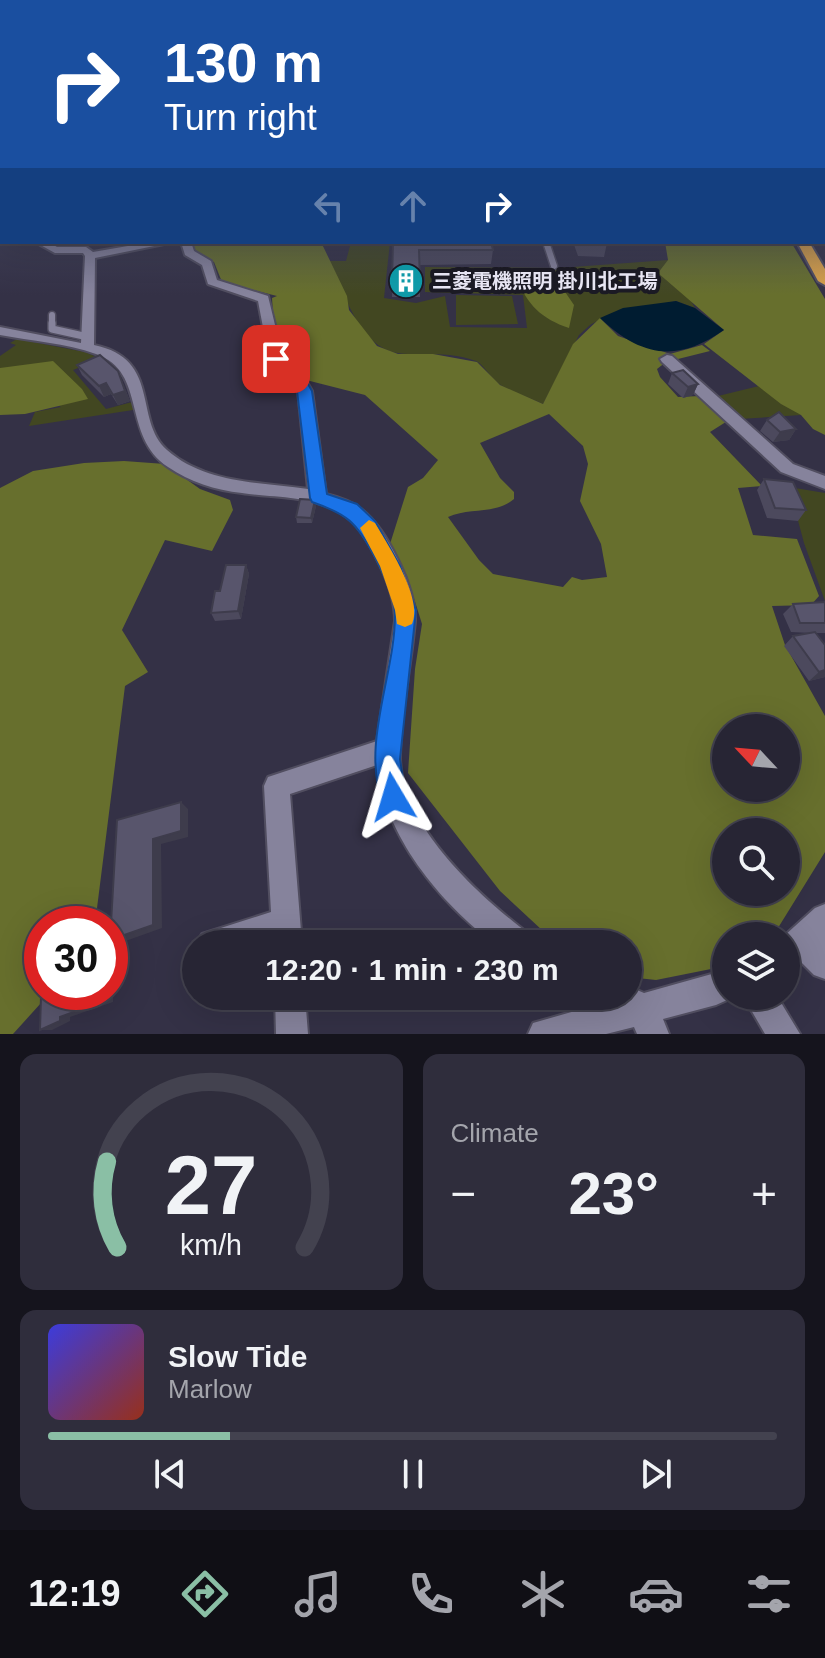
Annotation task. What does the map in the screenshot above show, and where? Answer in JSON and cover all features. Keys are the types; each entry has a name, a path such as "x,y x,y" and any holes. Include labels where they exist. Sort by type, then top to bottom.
{"highway":[{"path":"804,244 825,281"}],"street":[{"path":"44,244 55,250 86,250 90,256 88,342"},
{"path":"90,256 158,244"},
{"path":"187,244 189,253 207,263 212,282 264,299 276,359 299,380 305,391 318,498"},
{"path":"0,331 88,342 102,351 132,376 139,389 149,439 168,459 197,476 226,484 318,498 350,508 368,526 390,566 405,610 389,749 393,797 418,843 498,930"},
{"path":"667,359 787,468 825,483"},
{"path":"286,930 277,786 389,749"},
{"path":"800,941 825,918"},
{"path":"800,949 825,964"},
{"path":"544,1034 637,1013 712,991"},
{"path":"291,1010 292,1034"},
{"path":"768,1010 784,1034"}],"lane":[{"path":"547,244 554,266"},
{"path":"52,315 52,329 88,342"}],"green space":[{"path":"191,244 322,244 347,296 349,310 377,346 398,354 433,354 477,362 500,385 543,404 573,344 600,318 618,336 670,354 702,345 710,351 666,362 657,369 660,377 678,397 700,396 729,420 710,432 762,486 738,488 753,535 797,539 819,596 811,605 772,606 785,645 825,716 825,852 800,892 800,818 712,818 712,906 792,906 782,922 712,922 712,969 656,980 642,978 642,930 542,930 500,891 408,773 415,669 422,624 407,576 390,544 408,487 423,478 438,460 365,395 310,381 284,358 274,328 272,298 277,296 222,282 214,262 190,252","holes":["549,414 583,446 588,464 580,501 601,544 607,577 582,580 572,577 563,587 493,574 448,517 499,507 514,499 514,492 500,478 480,443"]},
{"path":"350,244 390,244 384,298 416,303 445,296 450,327 527,328 523,295 425,292 425,267 559,268 668,260 695,308 676,301 606,316 590,325 579,335 543,404 503,386 482,365 468,358 408,354 391,351 378,344 357,321 329,261 346,261"},
{"path":"665,244 792,244 825,299 825,435 813,429 801,415 781,404 704,344 724,330 658,273 668,260"},
{"path":"529,270 552,270 567,276 561,286 574,305 569,328 543,315 526,296 517,278"},
{"path":"456,295 512,296 518,324 456,325"},
{"path":"17,339 85,352 101,359 73,370 106,409 136,401 133,410 29,426 35,412 61,407 0,369 0,356 16,345 10,343"},
{"path":"53,361 88,399 25,414 0,415 0,368"},
{"path":"759,386 801,415 739,419 714,397"},
{"path":"124,461 165,464 200,489 230,500 233,510 212,551 165,540 122,630 148,672 125,686 97,906 24,906 24,1010 35,1010 13,1034 0,1034 0,488 33,471"},
{"path":"789,487 825,493 825,601 804,543"}],"water":[{"path":"676,301 695,308 724,330 691,348 660,351 630,341 600,318 623,308"}],"building":[{"path":"393,244 492,244 493,250 419,250 420,282 392,282"},
{"path":"100,355 118,371 125,391 113,395 106,383 99,386 77,365"},
{"path":"683,370 698,384 688,387 672,373"},
{"path":"779,412 796,429 780,432 767,420"},
{"path":"764,479 793,482 806,510 775,508"},
{"path":"300,499 315,500 311,518 296,517"},
{"path":"226,565 246,565 238,611 211,613 215,591 220,591"},
{"path":"825,602 825,623 800,623 793,604"},
{"path":"815,632 825,645 825,670 819,672 793,636"},
{"path":"181,802 181,831 153,839 153,925 128,934 128,906 112,906 117,820"},
{"path":"41,1010 79,1010 60,1017 60,1021 40,1030"}],"slow traffic":[{"path":"369,528 390,566 405,617"}],"place":[{"name":"三菱電機照明 掛川北工場","path":"406,281"}],"route":[{"path":"276,359 299,380 305,391 318,498 350,508 368,526 390,566 405,610 388,759 393,797"}]}
